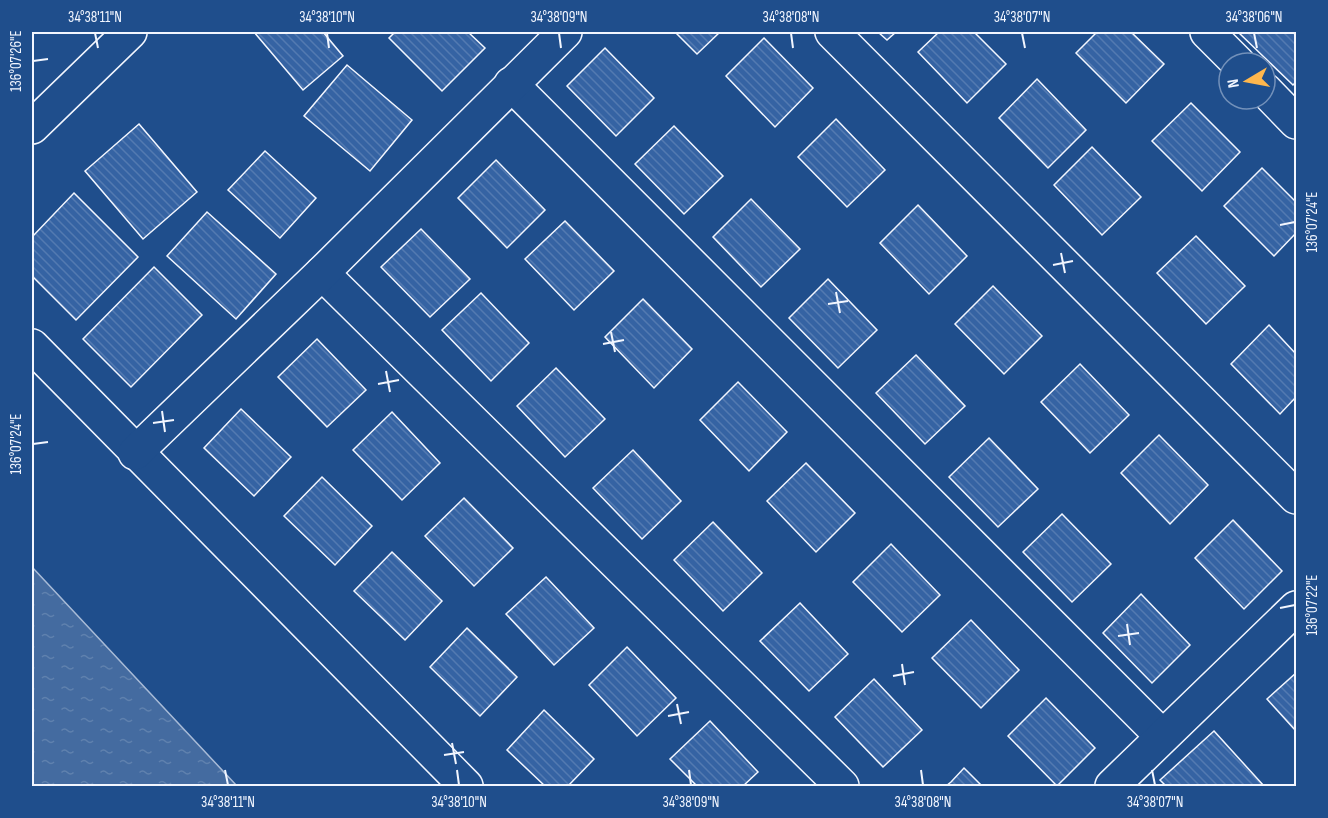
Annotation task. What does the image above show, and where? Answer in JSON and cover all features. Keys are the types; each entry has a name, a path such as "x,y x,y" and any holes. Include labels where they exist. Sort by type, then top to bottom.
{"street":[{"path":"32,127 130,32"},
{"path":"135,453 322,273 565,32"},
{"path":"832,32 1296,498"},
{"path":"1207,32 1226,51"},
{"path":"511,84 1162,736"},
{"path":"1277,102 1296,122"},
{"path":"322,273 842,786"},
{"path":"32,346 135,453 466,786"},
{"path":"1112,786 1296,608"}],"water":[{"path":"32,567 237,786 32,786"}],"building":[{"path":"254,32 323,32 343,56 303,90"},
{"path":"395,32 468,32 485,48 442,91 389,38"},
{"path":"675,32 720,32 697,54"},
{"path":"878,32 896,32 887,40"},
{"path":"939,32 974,32 1006,64 967,103 918,52"},
{"path":"1097,32 1131,32 1164,64 1126,103 1076,53"},
{"path":"1238,32 1296,32 1296,82 1293,85 1277,70 1277,51 1258,51"},
{"path":"764,38 813,88 775,127 726,76"},
{"path":"605,48 654,98 616,136 567,86"},
{"path":"347,65 412,120 370,171 304,116"},
{"path":"1037,79 1086,130 1048,168 999,118"},
{"path":"1191,103 1240,152 1202,191 1152,141"},
{"path":"836,119 885,170 847,207 798,157"},
{"path":"139,124 197,192 143,239 85,171"},
{"path":"674,126 723,176 684,214 635,164"},
{"path":"1092,147 1141,197 1102,235 1054,185"},
{"path":"265,151 316,198 280,238 228,190"},
{"path":"496,160 545,210 507,248 458,198"},
{"path":"1262,168 1296,202 1296,233 1274,256 1224,206"},
{"path":"74,193 138,257 76,320 32,276 32,237"},
{"path":"751,199 800,249 761,287 713,237"},
{"path":"918,205 967,256 929,294 880,243"},
{"path":"207,212 276,274 236,319 167,256"},
{"path":"565,221 614,271 574,310 525,259"},
{"path":"421,229 470,279 430,317 381,267"},
{"path":"1196,236 1245,286 1206,324 1157,273"},
{"path":"154,267 202,315 131,387 83,339"},
{"path":"828,279 877,330 838,368 789,318"},
{"path":"993,286 1042,336 1004,374 955,324"},
{"path":"481,293 529,343 491,381 442,330"},
{"path":"643,299 692,349 654,388 605,337"},
{"path":"1269,325 1296,354 1296,397 1280,414 1231,364"},
{"path":"317,339 366,390 327,427 278,377"},
{"path":"916,355 965,406 925,444 876,393"},
{"path":"1080,364 1129,415 1090,453 1041,402"},
{"path":"556,368 605,419 565,457 517,406"},
{"path":"738,382 787,432 749,471 700,420"},
{"path":"241,409 291,457 254,496 204,448"},
{"path":"392,412 440,463 402,500 353,450"},
{"path":"1159,435 1208,485 1170,524 1121,473"},
{"path":"989,438 1038,489 998,527 949,477"},
{"path":"633,450 681,501 642,539 593,488"},
{"path":"806,463 855,513 816,552 767,501"},
{"path":"322,477 372,526 335,565 284,516"},
{"path":"464,498 513,548 474,586 425,536"},
{"path":"1062,514 1111,564 1072,602 1023,552"},
{"path":"1233,520 1282,571 1244,609 1195,558"},
{"path":"713,522 762,573 723,611 674,560"},
{"path":"891,544 940,595 902,632 853,582"},
{"path":"392,552 442,601 405,640 354,591"},
{"path":"546,577 594,628 554,665 506,614"},
{"path":"1141,594 1190,645 1152,683 1103,633"},
{"path":"800,603 848,654 809,691 760,641"},
{"path":"971,620 1019,670 981,708 932,658"},
{"path":"467,628 517,677 480,716 430,667"},
{"path":"627,647 676,698 637,736 589,685"},
{"path":"1296,673 1296,731 1267,699"},
{"path":"874,679 922,730 883,767 835,717"},
{"path":"1046,698 1095,748 1057,786 1008,736"},
{"path":"544,710 594,759 568,786 545,786 507,750"},
{"path":"710,721 758,772 743,786 697,786 670,759"},
{"path":"1214,731 1264,786 1166,786 1160,780"},
{"path":"964,768 982,786 946,786 951,782"}]}
